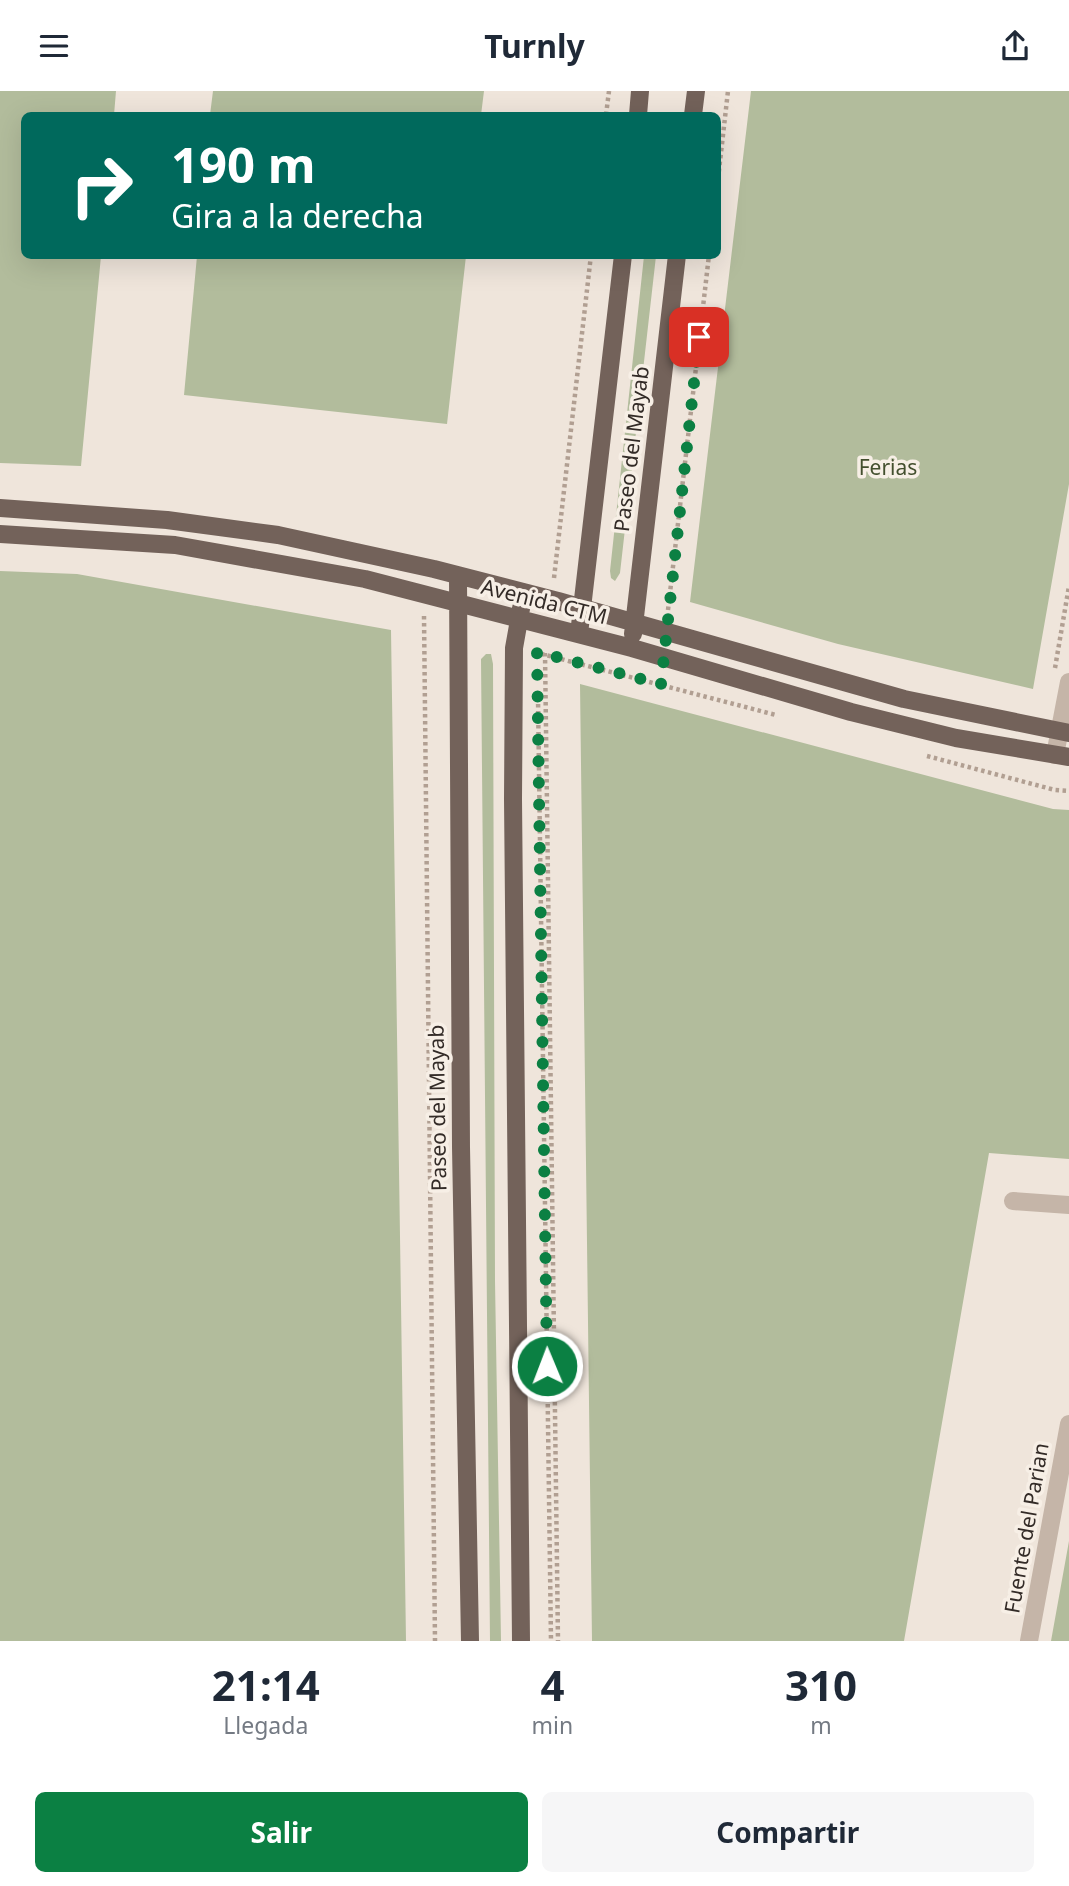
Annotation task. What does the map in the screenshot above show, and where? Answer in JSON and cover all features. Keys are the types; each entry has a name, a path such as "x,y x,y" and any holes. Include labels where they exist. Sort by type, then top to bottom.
{"main road":[{"path":"638,112 640,91"},
{"path":"693,112 696,91"},
{"name":"Paseo del Mayab","path":"579,634 623,259"},
{"name":"Paseo del Mayab","path":"632,647 677,259"},
{"name":"Avenida CTM","path":"0,508 167,520 278,535 524,592 904,699 1065,732"},
{"name":"Avenida CTM","path":"0,534 175,545 365,579 632,647 662,658 956,738 1062,756"},
{"name":"Paseo del Mayab","path":"458,575 470,1641"},
{"path":"521,1641 516,1409 514,649 524,592"}],"street":[{"path":"1061,682 1065,732 1062,756"},
{"path":"1013,1201 1069,1205"},
{"name":"Fuente del Parian","path":"1029,1641 1069,1424"}],"path":[{"path":"606,112 609,91"},
{"path":"721,150 727,91"},
{"path":"554,580 591,259"},
{"path":"666,632 709,259"},
{"path":"1061,682 1069,586"},
{"path":"435,1641 425,644 457,646"},
{"path":"537,666 540,646 552,646"},
{"path":"514,649 545,653 779,716"},
{"path":"545,653 558,1641"},
{"path":"661,684 662,658"},
{"path":"538,694 551,1641"},
{"path":"924,755 1055,790 1069,791"}],"green space":[{"path":"0,91 116,91 114,112 21,112 21,259 101,259 81,466 0,463"},
{"path":"213,91 484,91 481,112 210,112"},
{"name":"Ferias","path":"751,91 1069,91 1069,484 1033,689 838,644 690,602"},
{"path":"197,259 466,259 447,424 184,395"},
{"path":"644,259 656,259 620,573 615,581 611,578"},
{"path":"0,571 77,574 391,630 406,1641 0,1641"},
{"path":"486,654 491,654 493,664 495,1281 501,1641 490,1641 481,659"},
{"path":"580,684 1053,809 1069,810 1069,1159 989,1153 904,1641 592,1641"},
{"path":"1069,1541 1069,1641 1051,1641"}],"route":[{"path":"547,1366 537,652 661,684 699,337"}]}
